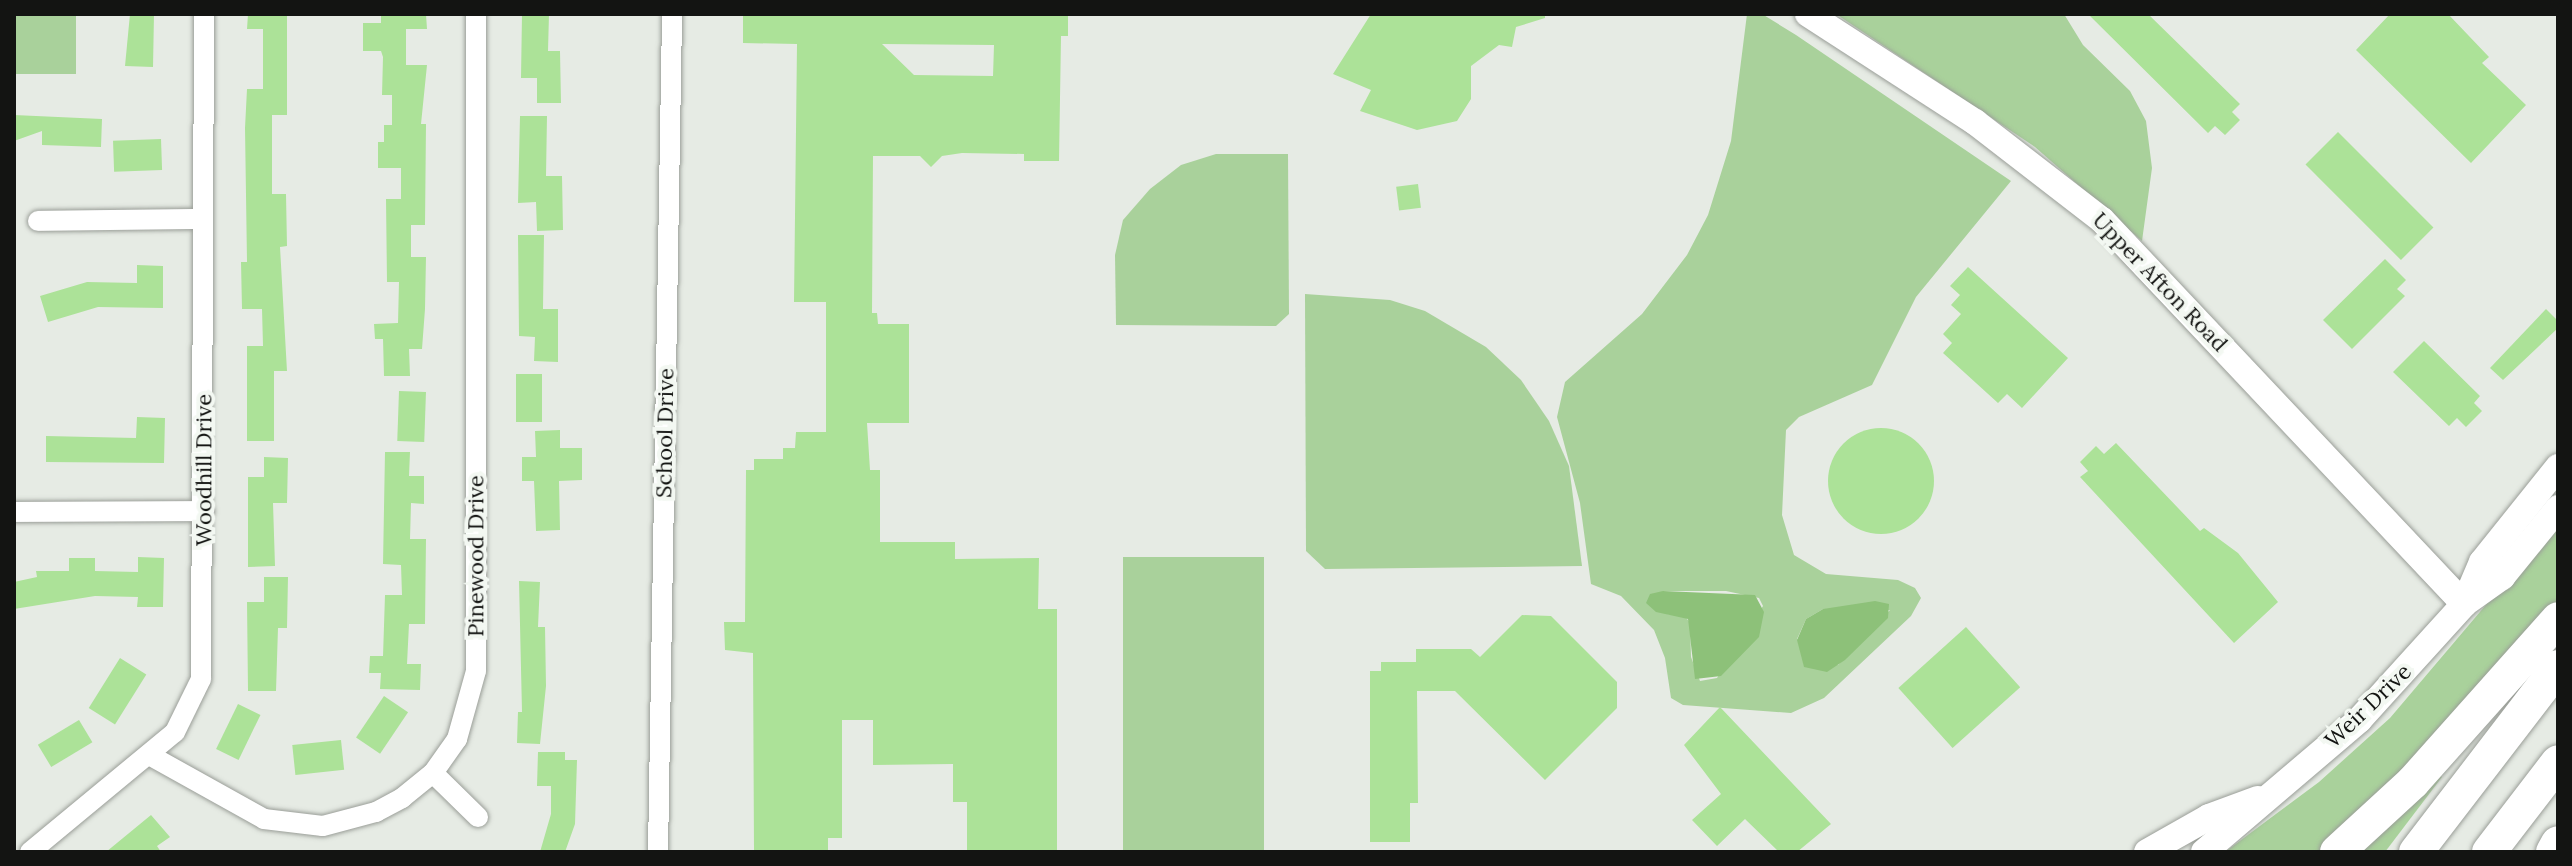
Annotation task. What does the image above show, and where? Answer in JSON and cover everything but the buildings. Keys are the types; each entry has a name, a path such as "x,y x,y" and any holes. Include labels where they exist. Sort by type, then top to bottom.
{"highway":[{"path":"2337,852 2413,782 2558,619"},
{"path":"2416,852 2558,667"},
{"path":"2489,852 2558,762"},
{"path":"2553,852 2558,843"}],"street":[{"name":"Woodhill Drive","path":"30,852 151,756 175,732 201,679 204,14"},
{"name":"Pinewood Drive","path":"151,756 233,806 294,825 323,826 376,812 433,773 457,739 476,671 476,14"},
{"name":"School Drive","path":"658,852 672,14"},
{"name":"Upper Afton Road","path":"1808,14 1975,122 2102,220 2464,604"},
{"path":"38,221 203,219"},
{"name":"Weir Drive","path":"2464,604 2482,562 2558,467"},
{"name":"Weir Drive","path":"2204,852 2225,840 2262,798 2359,720 2464,604 2502,577 2558,508"},
{"path":"14,512 204,511"},
{"path":"433,773 478,817"},
{"name":"Weir Drive","path":"2147,852 2209,817 2262,798"}],"shaded area":[{"path":"14,14 76,14 76,74 14,74"},
{"path":"1747,14 1762,14 2011,181 1916,297 1872,385 1799,417 1786,430 1782,515 1794,555 1826,574 1898,580 1915,588 1921,598 1911,616 1824,698 1791,713 1683,705 1671,698 1665,658 1654,630 1621,596 1591,584 1580,503 1557,417 1565,382 1642,314 1687,255 1708,215 1731,141","holes":["1663,591 1726,591 1759,598 1763,606 1717,678 1700,681 1691,657 1690,623 1685,616 1667,614","1823,609 1890,610 1838,665 1797,639 1806,619"]},
{"path":"1836,14 2064,14 2083,45 2130,91 2146,121 2152,168 2142,241 2035,147"},
{"path":"1216,154 1288,154 1289,314 1276,326 1116,325 1115,255 1123,220 1150,189 1181,165"},
{"path":"1305,294 1390,300 1425,311 1486,347 1521,380 1549,421 1569,466 1582,566 1325,569 1306,551"},
{"path":"2558,520 2558,609 2323,852 2225,852 2319,782 2390,718"},
{"path":"1123,557 1264,557 1264,852 1123,852"},
{"path":"1663,591 1755,595 1764,612 1759,637 1721,676 1695,679 1688,619 1656,612 1646,603 1650,594"},
{"path":"1875,601 1889,604 1888,618 1845,660 1827,672 1804,667 1797,640 1806,619 1823,609"},
{"path":"2435,771 2442,777 2385,852 2350,852"}]}
